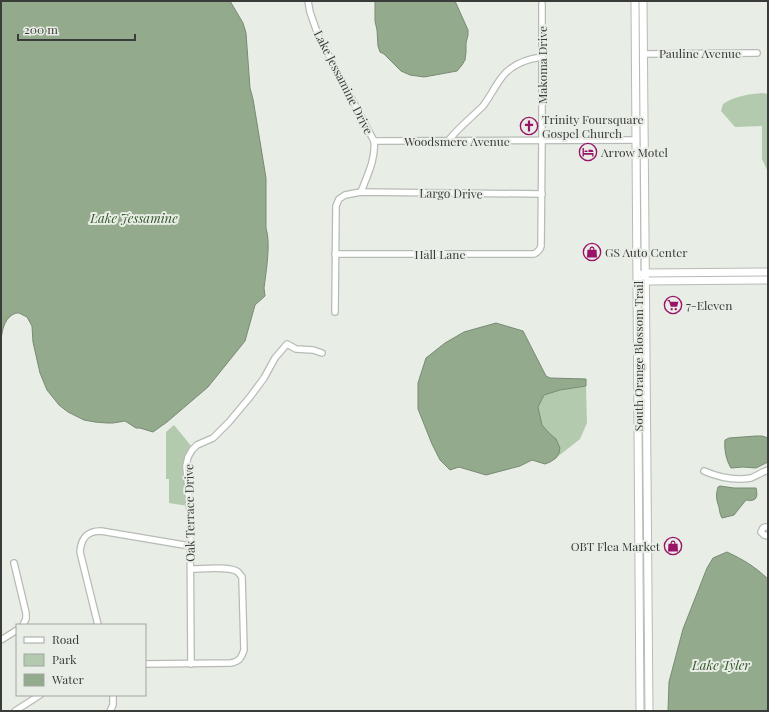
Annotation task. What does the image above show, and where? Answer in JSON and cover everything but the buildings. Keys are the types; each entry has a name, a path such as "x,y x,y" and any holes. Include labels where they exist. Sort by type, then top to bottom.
{"main road":[{"name":"South Orange Blossom Trail","path":"635,1 640,711"},
{"name":"South Orange Blossom Trail","path":"643,1 648,711"},
{"path":"635,41 643,54"},
{"path":"635,61 639,63 644,72"},
{"path":"637,276 645,274 768,272"},
{"path":"637,276 645,282 768,280"},
{"path":"638,458 640,466 646,473"},
{"path":"639,539 643,542 647,554"},
{"path":"640,686 645,701 648,702"}],"street":[{"name":"Lake Jessamine Drive","path":"308,1 318,35 374,141 374,156 361,192"},
{"name":"Makoma Drive","path":"542,4 542,246"},
{"name":"Pauline Avenue","path":"643,54 756,53"},
{"path":"448,141 455,132 464,125 483,105 503,76 509,70 522,62 533,58 542,57"},
{"name":"Woodsmere Avenue","path":"374,141 636,140"},
{"path":"335,312 336,206 339,199 345,195 361,192"},
{"name":"Largo Drive","path":"361,192 542,194"},
{"name":"Hall Lane","path":"335,254 534,254 542,246"},
{"path":"717,273 717,281"},
{"name":"Oak Terrace Drive","path":"191,664 190,512 186,466 188,458 192,450 197,445 213,438 229,422 250,397 264,378 275,358 287,344 296,349 313,350 322,354"},
{"path":"704,471 717,477 738,479 751,478 768,470"},
{"path":"768,527 761,530 762,534 768,536"},
{"path":"98,624 80,552 80,544 84,537 89,533 101,531 190,546"},
{"path":"14,563 26,613 26,619 24,624"},
{"path":"146,664 231,663 238,661 242,657 244,650 242,577 239,573 233,570 190,569"},
{"path":"1,640 16,631"},
{"path":"15,711 38,696"},
{"path":"110,711 113,705 114,696"}],"green space":[{"path":"763,93 768,94 768,172 762,159 762,126 735,127 721,111 723,104 732,99"},
{"path":"586,386 587,423 580,439 556,458 559,453 556,439 542,425 538,407 544,395 560,390"},
{"path":"174,425 192,447 186,456 188,506 169,503 169,479 166,479 166,432"}],"water":[{"name":"Lake Jessamine","path":"1,1 230,1 243,23 246,33 250,88 266,178 266,228 268,249 264,288 265,296 255,305 245,341 208,387 153,432 136,428 125,421 107,423 84,420 68,412 59,405 47,390 40,373 33,342 32,326 27,317 18,313 9,317 4,326 1,340"},
{"path":"375,1 455,1 468,30 465,60 462,65 457,71 424,77 410,75 401,71 384,54 380,52 375,21"},
{"path":"496,323 523,331 546,376 550,378 586,379 586,386 560,390 544,395 538,407 542,425 556,439 560,448 556,458 550,462 545,464 532,460 520,466 486,475 459,467 450,470 440,460 418,409 418,383 426,358 445,343 464,332"},
{"path":"756,436 768,438 768,462 756,468 731,468 726,454 725,440 729,438"},
{"path":"718,487 734,488 756,488 757,496 755,499 746,500 734,515 722,518 717,498"},
{"name":"Lake Tyler","path":"727,552 749,564 768,579 768,711 668,711 669,682 683,629 707,568 713,558"}],"place":[{"name":"Trinity Foursquare Gospel Church","path":"529,126"},
{"name":"Arrow Motel","path":"588,152"},
{"name":"GS Auto Center","path":"592,252"},
{"name":"7-Eleven","path":"673,305"},
{"name":"OBT Flea Market","path":"673,546"}]}
